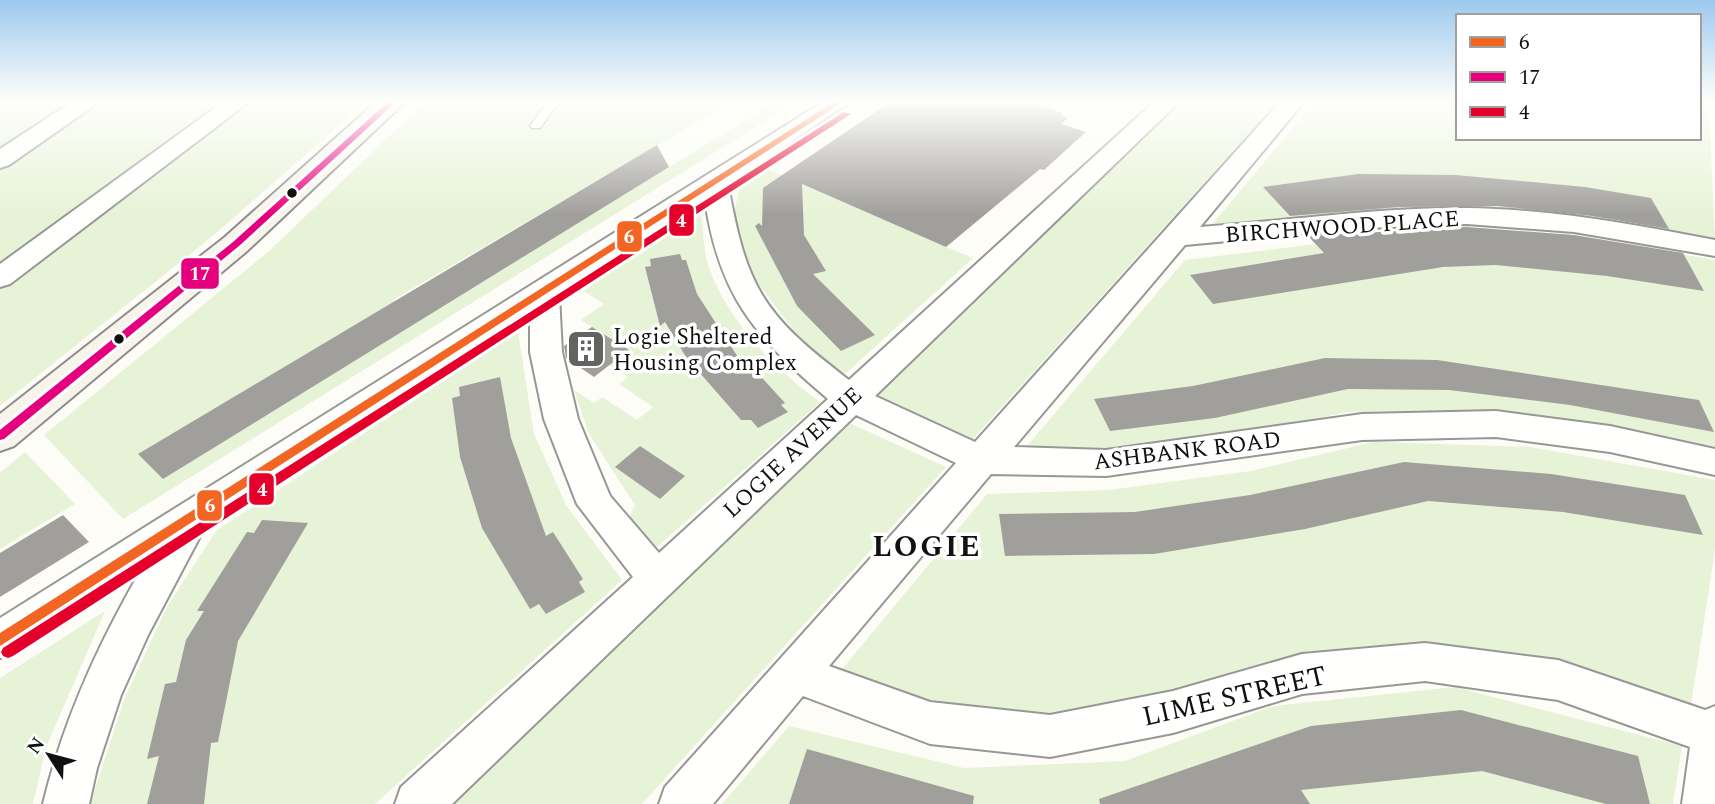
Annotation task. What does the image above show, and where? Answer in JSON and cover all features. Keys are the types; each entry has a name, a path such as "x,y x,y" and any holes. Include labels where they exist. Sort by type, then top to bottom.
{"street":[{"path":"0,160 31,140"},
{"path":"0,278 187,140"},
{"path":"0,436 236,244 352,140"},
{"path":"0,640 781,140"},
{"name":"LOGIE AVENUE","path":"418,804 1128,140"},
{"path":"681,804 1261,140"},
{"name":"ASHBANK ROAD","path":"715,182 724,236 747,296 790,350 849,398 982,460 1105,463 1362,427 1496,424 1610,439 1715,462"},
{"name":"BIRCHWOOD PLACE","path":"1177,237 1433,216 1538,221 1625,231 1715,248"},
{"path":"544,292 546,352 561,419 595,504 658,579"},
{"path":"66,804 74,760 142,603 191,518"},
{"name":"LIME STREET","path":"796,674 930,723 1050,736 1174,712 1303,674 1425,662 1558,680 1714,734"},
{"path":"1705,804 1715,727"}],"green space":[{"path":"0,140 13,140 0,148"},
{"path":"40,140 168,140 0,263 0,166"},
{"path":"196,140 323,140 209,239 0,406 0,285"},
{"path":"386,140 667,140 393,300 421,318 714,140 735,140 123,519 44,435 269,251"},
{"path":"1142,140 1243,140 972,440 874,397"},
{"path":"1283,140 1710,140 1715,240 1602,221 1209,228"},
{"path":"762,167 973,258 844,375 798,336 750,273 732,223 739,190"},
{"path":"701,213 710,271 730,309 770,360 820,402 655,549 629,518 635,505 589,434 574,390 594,403 602,397 637,420 653,407 619,384 628,377 609,365 604,335 581,320 604,304 582,290"},
{"path":"1325,243 1615,243 1715,260 1715,451 1586,427 1456,411 1347,412 1238,435 1113,451 1021,453 1185,260"},
{"path":"518,332 534,434 566,505 622,580 375,804 90,804 125,697 167,607 216,531"},
{"path":"847,422 946,467 642,804 447,804"},
{"path":"1373,442 1530,447 1715,480 1715,550 1690,711 1421,645 1289,657 1059,722 934,712 839,673 987,494 1109,490 1251,471"},
{"path":"25,452 75,504 0,549 0,473"},
{"path":"105,611 46,747 33,804 0,804 0,678"},
{"path":"1455,687 1682,746 1673,804 722,804 789,726 964,768 1125,761 1273,706"}],"building":[{"path":"835,140 1078,140 1044,170 1040,169 946,247 802,184 804,235 826,271 813,274 875,335 841,351 797,306 755,226 759,223 762,226 763,188"},
{"path":"657,145 669,167 163,479 138,454"},
{"path":"1358,174 1456,175 1585,187 1651,198 1669,229 1592,216 1498,206 1399,207 1290,216 1263,187"},
{"path":"1467,227 1574,235 1683,253 1704,291 1607,276 1496,265 1443,267 1213,304 1190,275 1324,253 1308,236"},
{"path":"680,254 682,260 686,260 697,294 747,371 753,368 785,403 781,405 788,412 758,428 751,420 741,420 686,357 665,322 660,326 645,267 651,266 650,259"},
{"name":"Logie Sheltered Housing Complex","path":"592,327 629,350 594,377 566,358 564,346"},
{"path":"1325,358 1437,360 1699,400 1714,432 1570,405 1449,390 1348,389 1215,418 1110,431 1094,399 1193,386"},
{"path":"500,377 511,438 546,536 553,532 583,579 579,582 585,592 546,614 539,604 530,609 482,528 460,457 452,398 460,396 459,387"},
{"path":"640,446 685,476 660,499 615,467"},
{"path":"1404,462 1551,474 1685,495 1703,535 1563,512 1428,501 1305,529 1154,554 1005,556 999,514 1135,512 1250,495"},
{"path":"63,515 89,542 0,597 0,553"},
{"path":"262,520 308,523 238,641 218,742 211,743 204,804 147,804 159,756 147,759 165,684 176,682 186,640 204,611 197,611 247,532 254,533"},
{"path":"1461,710 1638,756 1650,804 1606,804 1482,771 1301,790 1310,804 1100,804 1099,799 1311,726"},
{"path":"807,749 974,796 973,804 789,804"}],"transit line":[{"name":"17","path":"0,436 236,244 351,140"},
{"name":"6","path":"0,640 780,140"},
{"name":"4","path":"8,652 807,140"}],"place":[{"name":"Logie Sheltered Housing Complex","path":"586,349"}],"district":[{"name":"LOGIE","path":"927,546"}]}
